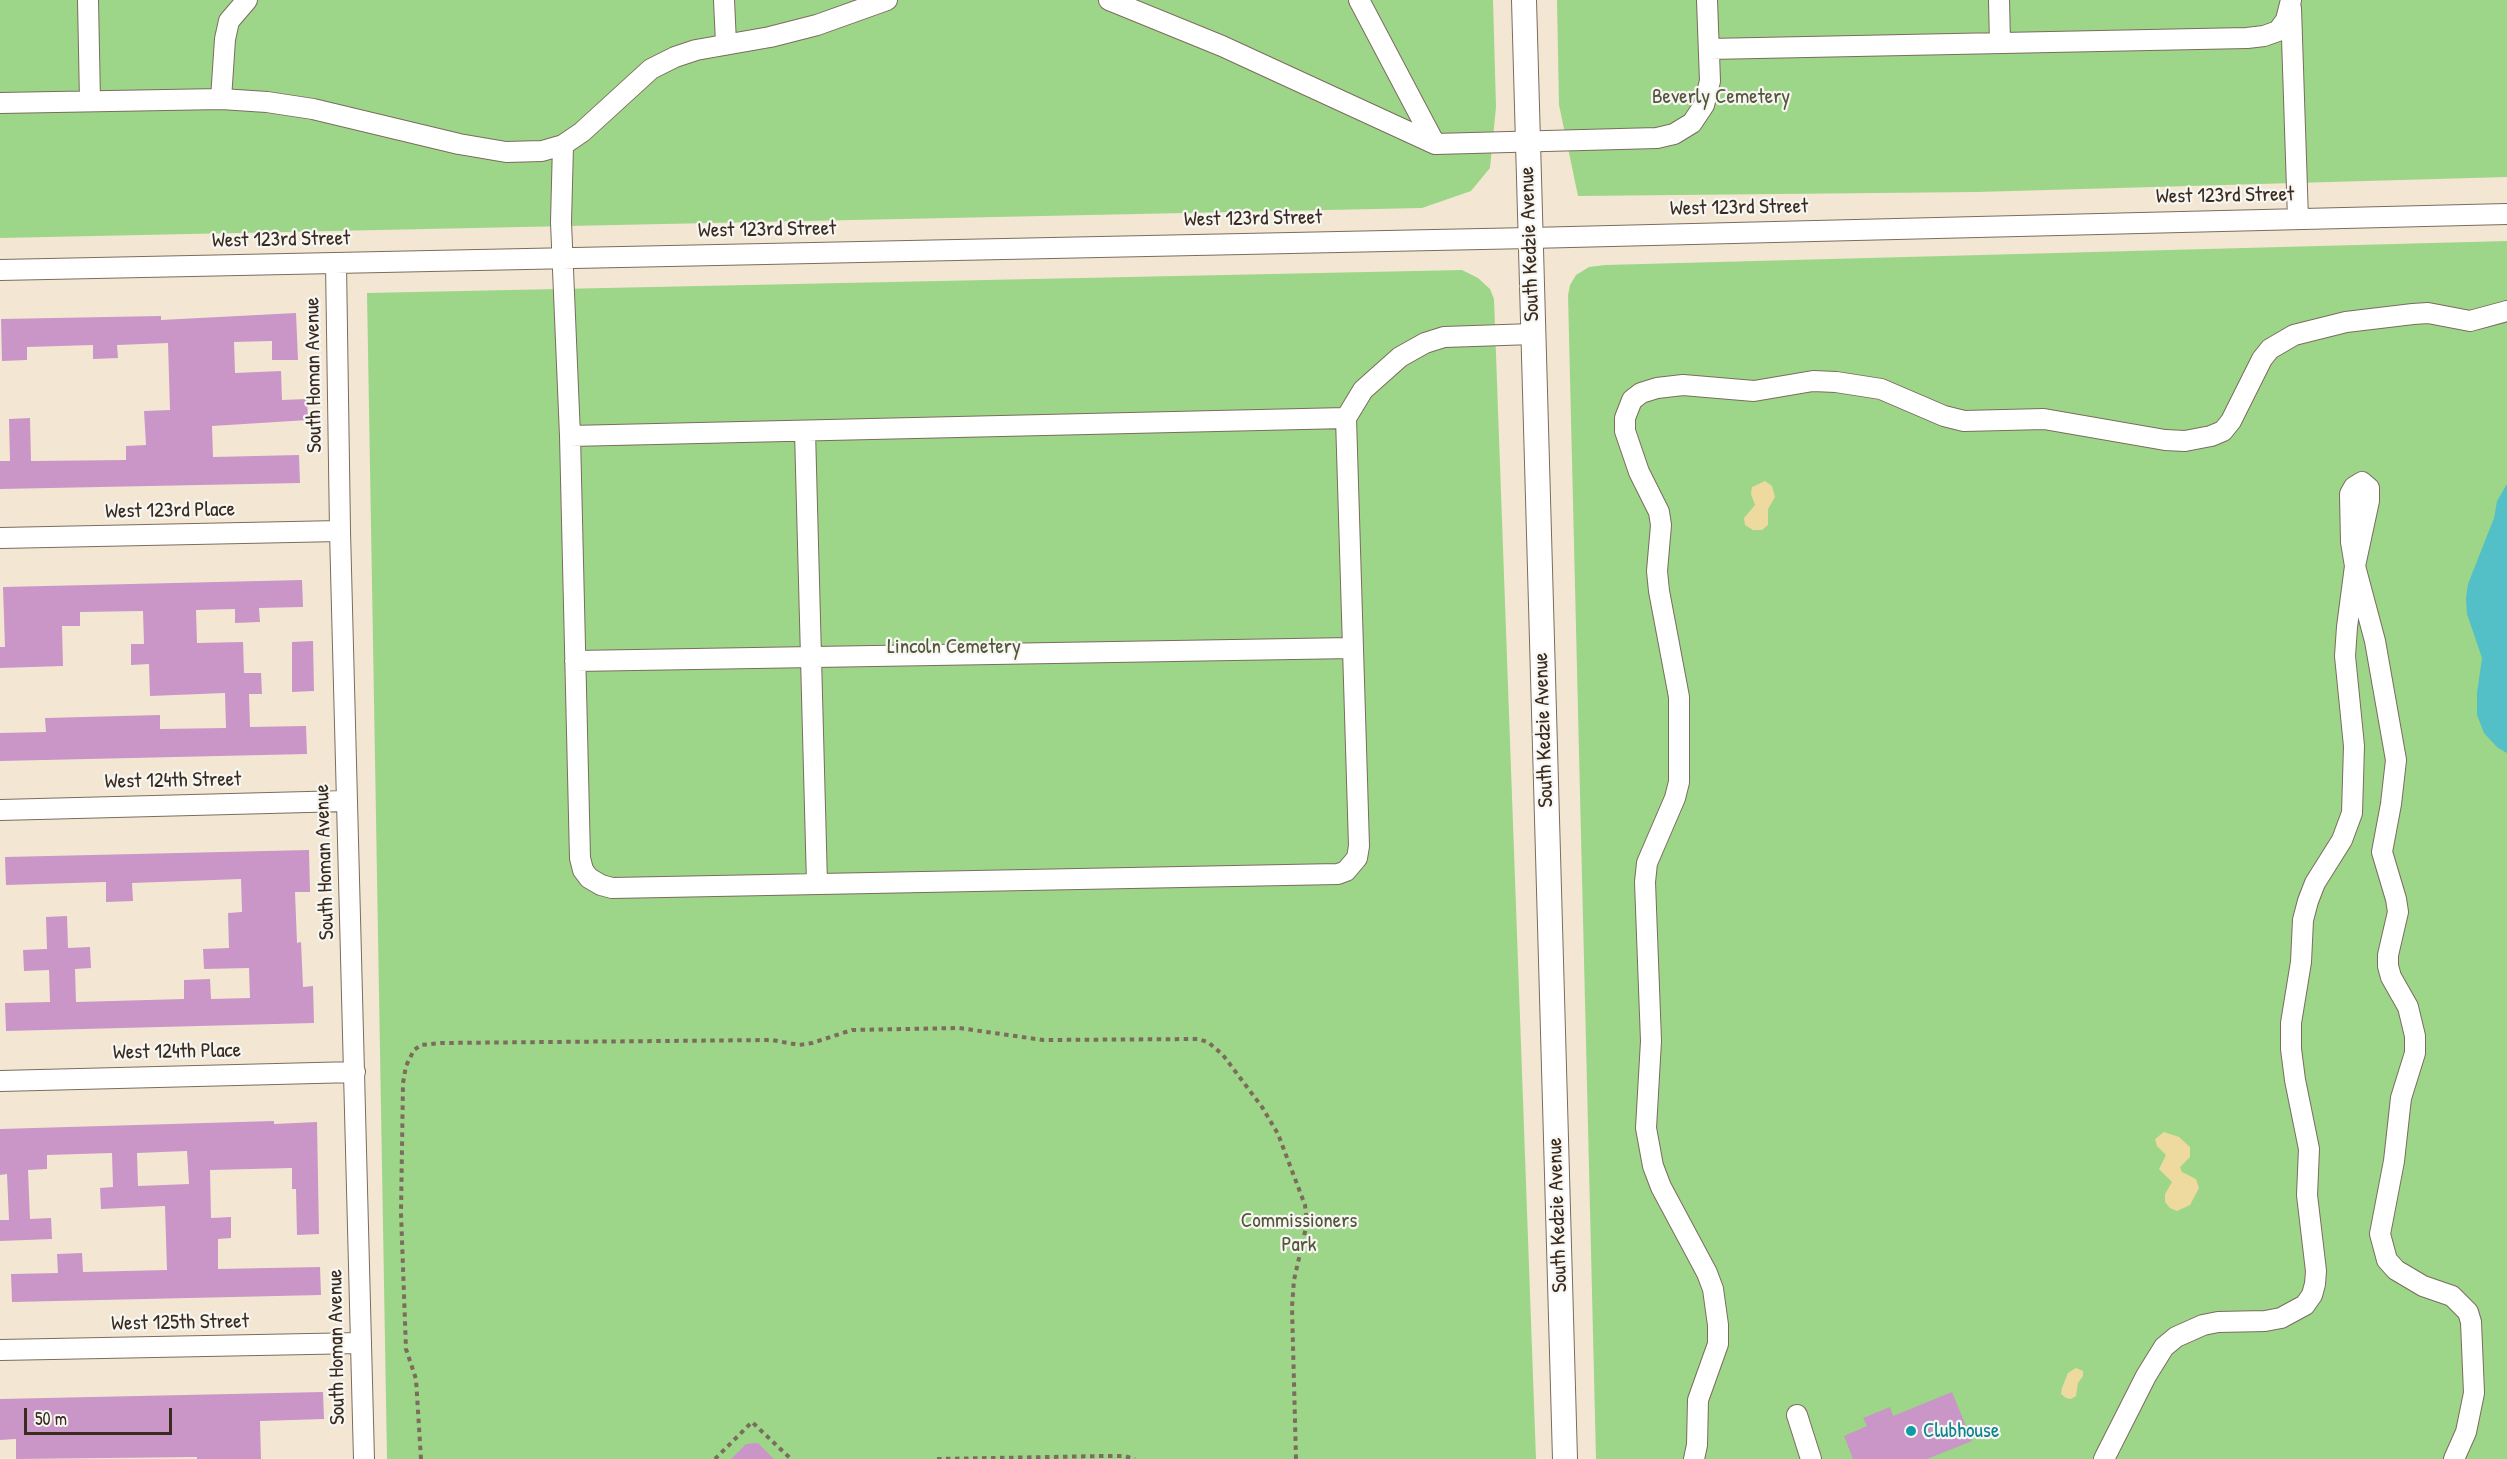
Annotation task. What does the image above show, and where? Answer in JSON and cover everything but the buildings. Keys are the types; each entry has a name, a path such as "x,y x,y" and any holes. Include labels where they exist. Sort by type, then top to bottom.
{"main road":[{"name":"South Kedzie Avenue","path":"1524,0 1565,1459"}],"street":[{"path":"88,0 90,101"},
{"path":"221,99 225,39 229,21 247,0"},
{"path":"724,0 726,43"},
{"path":"0,103 221,99 267,102 313,109 459,144 506,152 542,151 563,145 582,132 651,69 675,57 726,43 770,37 817,25 887,0"},
{"path":"1109,0 1221,46 1435,144 1657,138 1674,134 1692,123 1704,105 1710,81 1707,0"},
{"path":"1359,0 1435,144"},
{"path":"1999,0 2000,43"},
{"path":"1709,49 2264,36 2278,31 2286,20 2291,1"},
{"path":"2291,1 2298,219"},
{"path":"563,145 563,258 570,436 580,858 583,870 590,878 601,885 612,888 1347,872 1357,858 1359,846 1347,418 1362,390 1400,357 1425,343 1444,337 1533,334"},
{"name":"West 123rd Street","path":"0,270 1530,238 2507,214"},
{"name":"South Homan Avenue","path":"336,263 346,801 364,1459"},
{"path":"1694,1459 1697,1445 1698,1400 1718,1344 1718,1325 1713,1289 1707,1273 1661,1187 1653,1166 1646,1128 1651,1041 1645,882 1647,863 1675,798 1679,782 1677,724 1679,697 1659,591 1657,571 1661,525 1659,513 1639,472 1625,431 1625,418 1632,400 1641,393 1657,388 1683,385 1754,391 1813,381 1836,382 1898,394 1944,417 1964,421 2044,419 2165,440 2185,441 2223,431 2231,421 2262,359 2270,349 2294,335 2346,322 2413,314 2428,313 2470,321 2507,311"},
{"path":"570,436 1347,418"},
{"path":"805,431 817,884"},
{"name":"West 123rd Place","path":"0,538 340,531"},
{"path":"2104,1459 2146,1376 2164,1347 2176,1337 2203,1325 2281,1318 2305,1305 2312,1295 2316,1270 2307,1195 2309,1149 2295,1080 2291,1049 2291,1023 2301,962 2303,920 2308,901 2315,883 2342,840 2352,813 2354,746 2345,656 2346,627 2355,566 2375,641 2396,760 2382,852 2398,912 2388,955 2388,966 2391,977 2408,1007 2415,1036 2415,1053 2401,1098 2394,1161 2380,1234 2387,1260 2396,1270 2423,1286 2452,1296 2468,1312 2472,1322 2474,1393 2466,1432 2454,1459"},
{"path":"575,661 1353,648"},
{"name":"West 124th Street","path":"0,810 346,801"},
{"name":"West 124th Place","path":"0,1081 355,1072"},
{"name":"West 125th Street","path":"0,1350 361,1342"},
{"path":"1797,1415 1811,1459"}],"path":[{"path":"421,1459 416,1379 406,1349 401,1213 403,1083 406,1066 414,1050 421,1045 441,1043 772,1040 798,1045 827,1040 839,1033 852,1030 959,1028 1043,1040 1198,1039 1208,1042 1223,1055 1262,1107 1278,1134 1305,1205 1307,1223 1294,1280 1292,1307 1296,1459"},
{"path":"716,1459 752,1422 791,1459"},
{"path":"937,1459 1124,1456 1135,1459"}],"green space":[{"path":"0,0 1493,0 1496,107 1490,168 1471,191 1422,208 0,238"},
{"name":"Beverly Cemetery","path":"1557,0 2507,0 2507,177 1977,192 1578,196 1559,105"},
{"path":"2507,241 2507,1459 1596,1459 1568,295 1570,285 1576,275 1589,267 1605,265"},
{"name":"Lincoln Cemetery","path":"1462,270 1478,278 1490,289 1494,299 1536,1459 387,1459 367,293"}],"sand":[{"path":"1765,481 1772,486 1775,497 1768,509 1768,525 1762,530 1753,530 1745,525 1744,518 1755,505 1751,494 1752,487"},
{"path":"2164,1132 2179,1137 2190,1147 2190,1157 2180,1167 2182,1172 2196,1179 2199,1188 2190,1205 2177,1211 2165,1202 2165,1194 2172,1182 2159,1169 2166,1155 2157,1146 2155,1139"},
{"path":"2076,1368 2083,1371 2083,1376 2078,1383 2076,1396 2071,1399 2066,1398 2061,1394 2062,1388 2068,1373"}],"water":[{"path":"2507,484 2507,753 2498,748 2484,733 2477,715 2477,693 2482,658 2467,614 2466,598 2468,584 2494,518 2497,501"}],"place":[{"name":"Clubhouse","path":"1911,1431"}],"park label":[{"name":"Commissioners Park","path":"1299,1233"}]}
